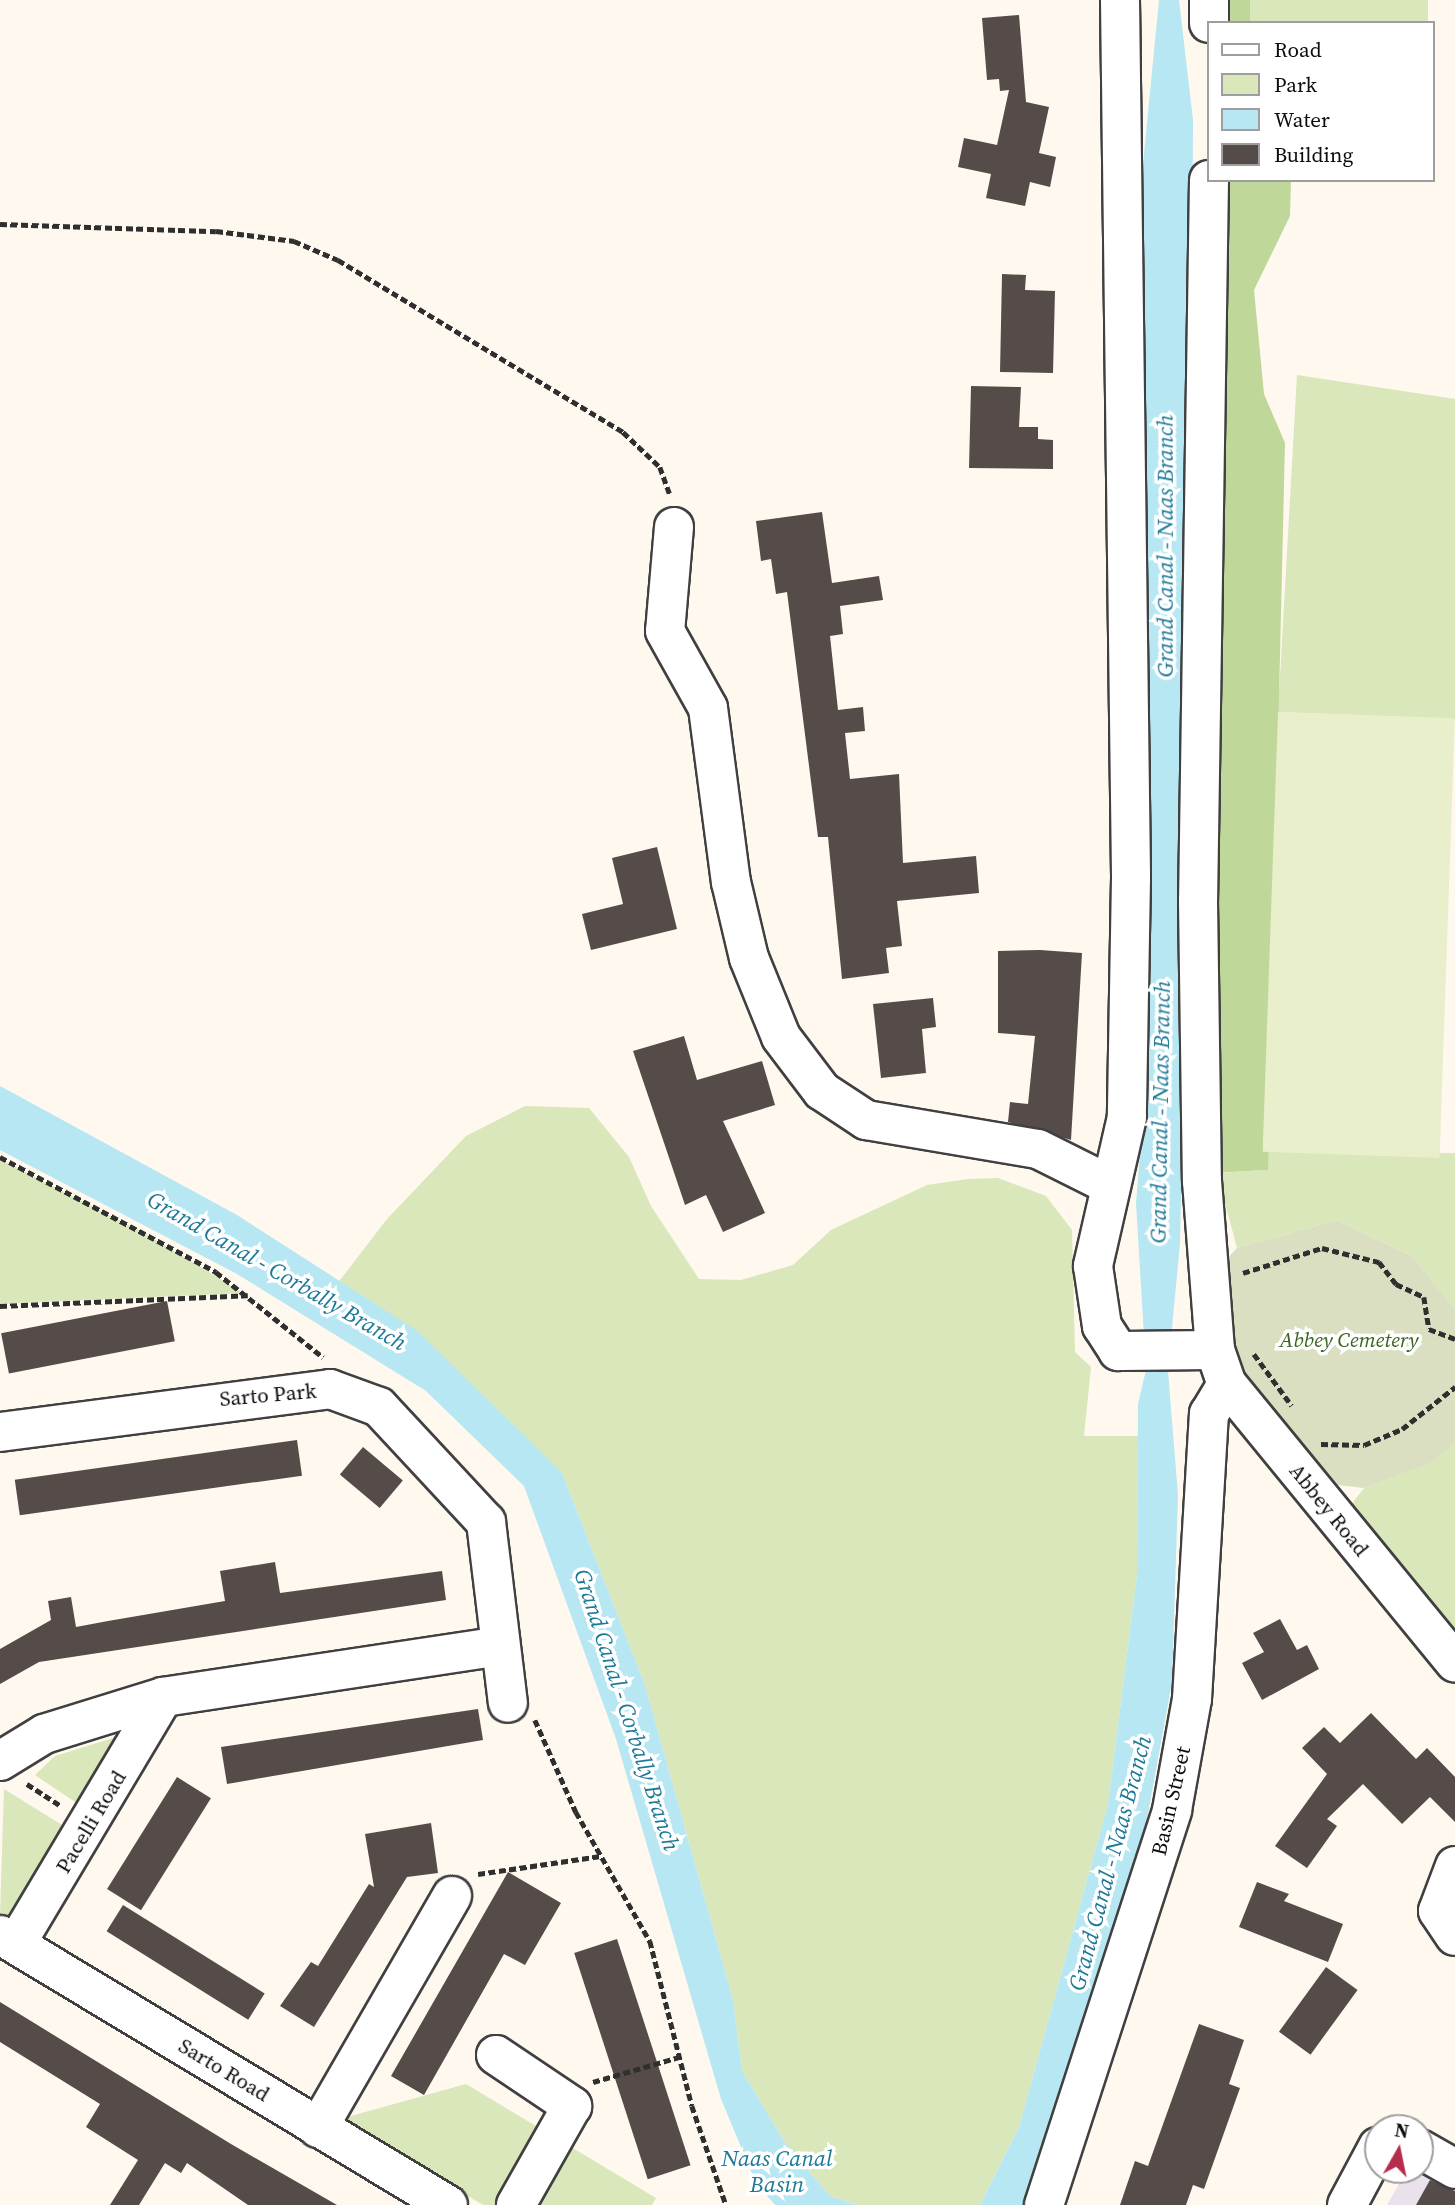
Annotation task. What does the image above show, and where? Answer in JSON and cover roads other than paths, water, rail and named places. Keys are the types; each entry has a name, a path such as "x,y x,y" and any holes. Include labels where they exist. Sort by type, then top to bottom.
{"street":[{"path":"1120,0 1131,878 1127,1118 1093,1266 1102,1326 1118,1350 1220,1357 1223,1267 1198,901 1209,182"},
{"path":"1209,0 1209,21"},
{"path":"674,527 665,631 708,708 736,902 748,958 781,1037 822,1091 866,1120 1038,1149 1110,1185"},
{"name":"Abbey Road","path":"1220,1357 1450,1650"},
{"name":"Basin Street","path":"1044,2205 1172,1810 1192,1699 1209,1414 1220,1357"},
{"name":"Sarto Park","path":"0,1432 222,1399 330,1390 355,1396 413,1438 486,1522 500,1646 520,1708"},
{"path":"2,1760 44,1734 163,1697 500,1646"},
{"name":"Pacelli Road","path":"8,1940 91,1824 163,1697"},
{"path":"1455,1866 1438,1911 1455,1936"},
{"path":"318,2128 452,1896"},
{"name":"Sarto Road","path":"8,1940 448,2205"},
{"path":"496,2055 572,2105 516,2205"},
{"path":"1434,2156 1455,2169"},
{"path":"1347,2205 1364,2173"}],"water":[{"name":"Grand Canal - Naas Branch","path":"1159,0 1179,0 1193,120 1190,787 1180,1243 1168,1371 1178,1495 1172,1682 1138,1868 1027,2205 980,2205 1019,2127 1108,1804 1137,1575 1138,1404 1146,1370 1136,1203 1144,1104 1141,184"},
{"path":"0,1086 237,1215 419,1332 562,1473 645,1685 733,2000 742,2071 784,2141 830,2196 857,2205 775,2205 756,2183 721,2099 616,1739 524,1486 426,1391 237,1274 0,1150"}],"water label":[{"name":"Grand Canal - Corbally Branch","path":"277,1271"},
{"name":"Grand Canal - Corbally Branch","path":"627,1710"},
{"name":"Naas Canal Basin","path":"777,2171"}],"park label":[{"name":"Abbey Cemetery","path":"1349,1340"}]}
